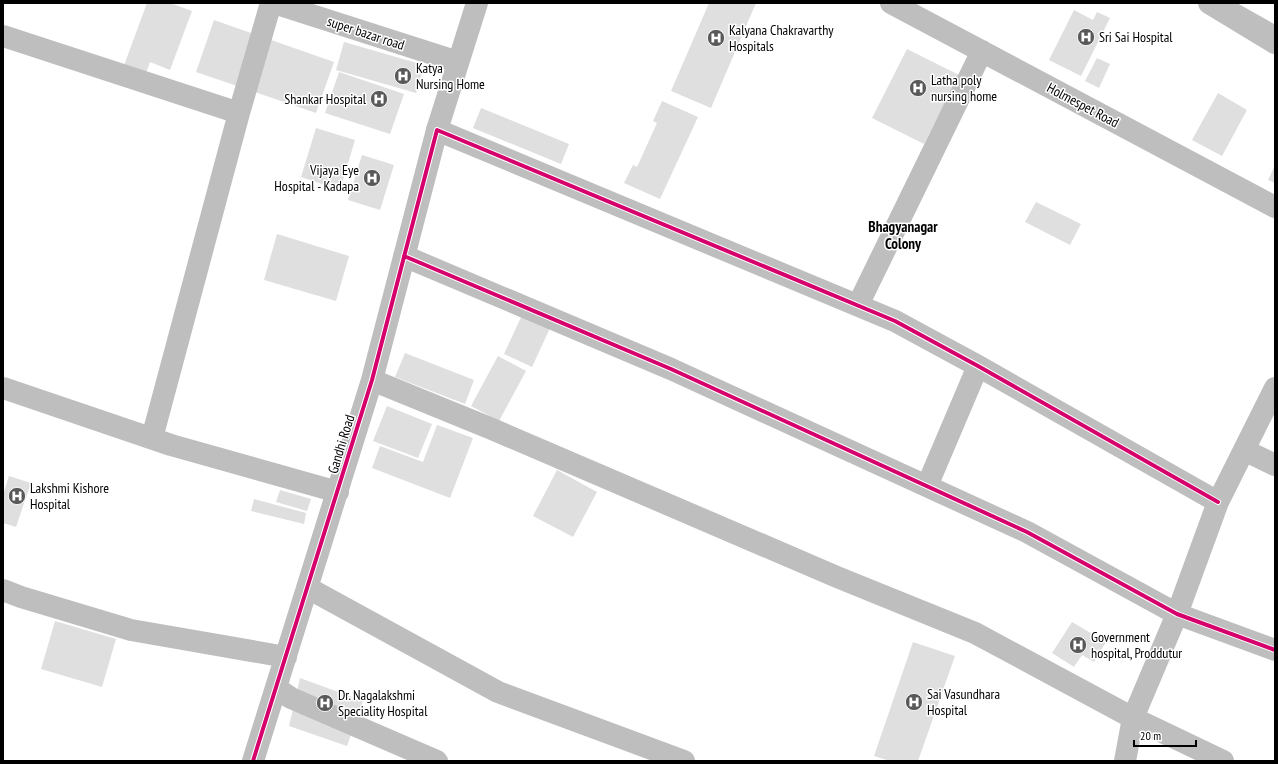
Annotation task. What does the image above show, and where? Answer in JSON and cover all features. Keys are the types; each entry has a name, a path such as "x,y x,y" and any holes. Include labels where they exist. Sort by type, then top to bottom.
{"street":[{"name":"super bazar road","path":"272,3 458,62"},
{"path":"152,438 239,113 272,3"},
{"name":"Gandhi Road","path":"253,761 372,380 437,130 477,3"},
{"name":"Holmespet Road","path":"891,3 1275,207"},
{"path":"1209,3 1275,43"},
{"path":"3,36 239,113"},
{"path":"858,306 982,51"},
{"path":"437,130 895,321 978,366 1218,502"},
{"path":"404,256 671,370 1027,532 1177,614 1275,650"},
{"path":"927,486 978,366"},
{"path":"372,380 492,429 837,577 975,633 1133,718 1223,761"},
{"path":"3,388 152,438 338,492"},
{"path":"1125,761 1133,718 1177,614 1218,502 1275,388"},
{"path":"1244,450 1275,465"},
{"path":"308,588 498,692 684,761"},
{"path":"3,590 21,597 131,630 286,657"},
{"path":"276,688 290,698 437,761"}],"building":[{"path":"147,3 170,3 192,11 170,70 150,62 145,76 123,68"},
{"path":"709,3 756,3 711,108 671,91"},
{"path":"1074,10 1093,20 1097,12 1110,18 1081,76 1049,60"},
{"path":"214,20 334,62 316,113 196,72"},
{"path":"344,42 424,65 416,93 336,70"},
{"path":"907,49 959,75 924,144 872,118"},
{"path":"1097,58 1110,64 1099,88 1085,81"},
{"path":"339,72 404,94 390,134 325,113"},
{"path":"1218,93 1247,110 1222,156 1192,140"},
{"path":"662,101 698,117 660,199 624,183 633,165 637,167 657,123 653,121"},
{"path":"481,108 569,144 561,164 473,128"},
{"path":"316,128 355,140 340,190 301,177"},
{"path":"362,155 394,165 380,210 348,200"},
{"path":"1275,165 1275,183 1268,180"},
{"path":"1036,202 1081,224 1070,245 1025,222"},
{"path":"277,234 349,256 336,301 264,280"},
{"path":"523,313 551,326 532,367 504,354"},
{"path":"405,353 474,380 465,404 395,377"},
{"path":"498,356 526,371 499,421 471,406"},
{"path":"387,406 432,424 418,458 373,441"},
{"path":"437,425 473,438 450,498 372,468 380,446 423,462"},
{"path":"557,470 597,492 573,537 533,516"},
{"path":"9,476 31,483 16,527 3,523 3,495"},
{"path":"280,490 311,499 307,511 276,502"},
{"path":"254,499 306,513 304,524 251,511"},
{"path":"55,621 116,639 102,687 41,669"},
{"path":"1072,622 1106,642 1094,662 1082,655 1074,667 1052,653"},
{"path":"913,642 955,656 918,761 890,761 874,756"},
{"path":"300,678 363,701 347,746 289,726"}],"waterway":[{"path":"1231,3 1275,28"}],"cycle path":[{"path":"253,761 372,380 437,130 895,321 978,366 1218,502"},
{"path":"404,256 671,369 1027,532 1177,614 1275,650"}],"place":[{"name":"Sri Sai Hospital","path":"1086,37"},
{"name":"Kalyana Chakravarthy Hospitals","path":"716,38"},
{"name":"Katya Nursing Home","path":"403,76"},
{"name":"Latha poly nursing home","path":"918,88"},
{"name":"Shankar Hospital","path":"379,99"},
{"name":"Vijaya Eye Hospital - Kadapa","path":"372,178"},
{"name":"Lakshmi Kishore Hospital","path":"17,496"},
{"name":"Government hospital, Proddutur","path":"1078,645"},
{"name":"Sai Vasundhara Hospital","path":"914,702"},
{"name":"Dr. Nagalakshmi Speciality Hospital","path":"325,703"}],"district":[{"name":"Bhagyanagar Colony","path":"903,234"}]}
